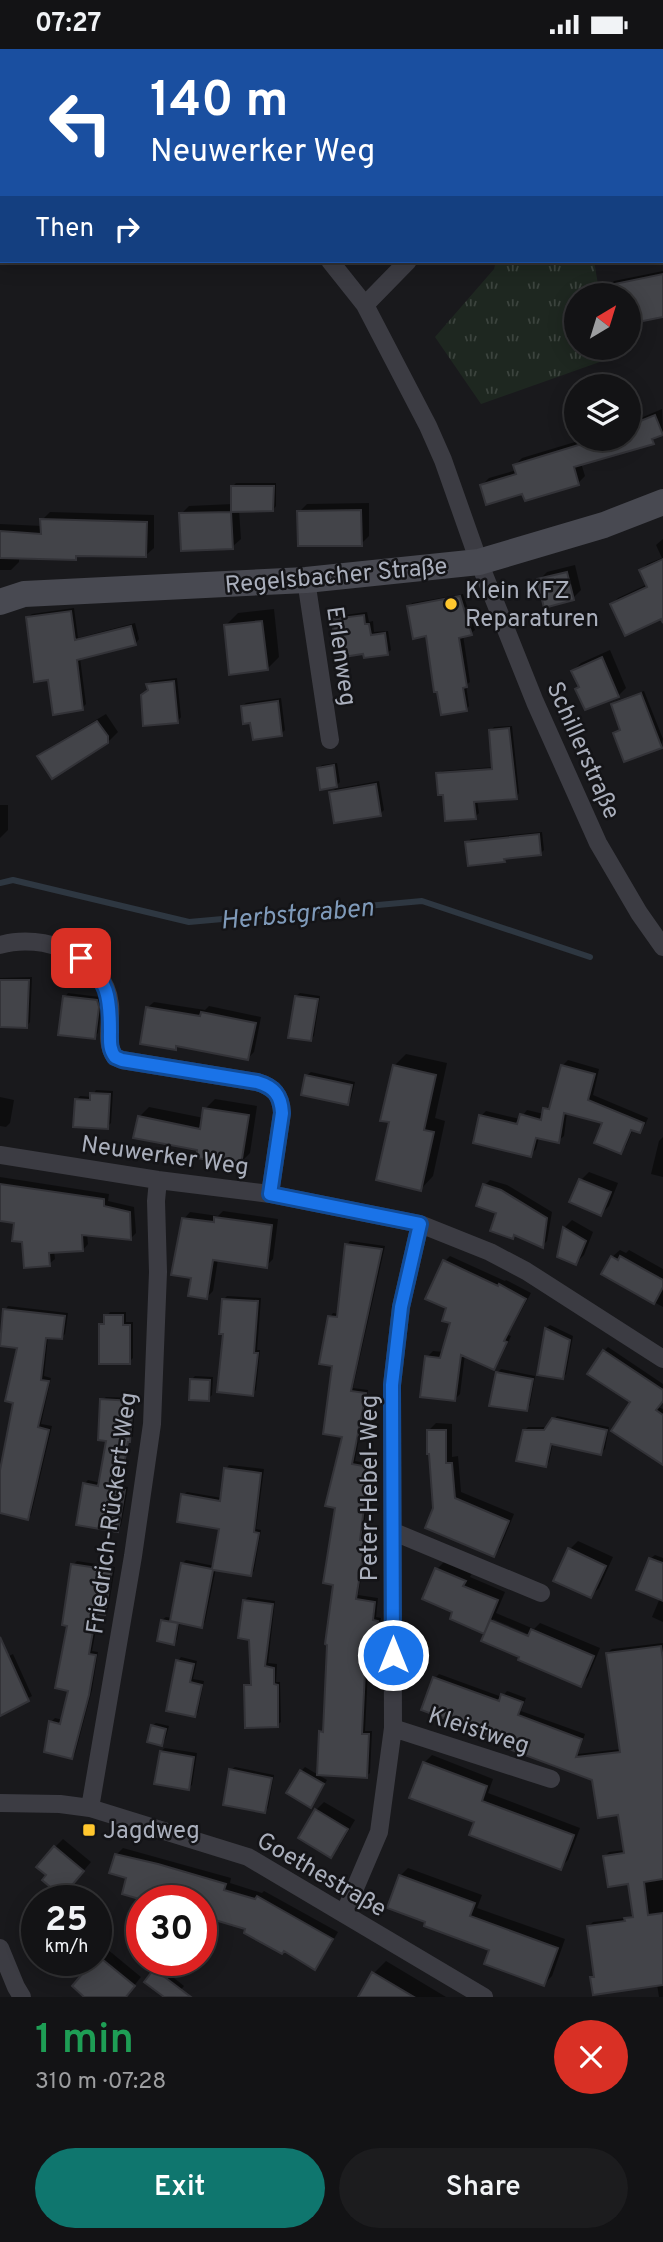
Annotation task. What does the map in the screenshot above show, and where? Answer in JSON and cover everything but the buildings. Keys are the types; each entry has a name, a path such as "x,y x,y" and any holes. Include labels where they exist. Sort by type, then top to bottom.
{"street":[{"name":"Schillerstraße","path":"332,263 365,305 428,426 535,702 598,843 639,913 663,947"},
{"path":"365,305 406,263"},
{"name":"Regelsbacher Straße","path":"0,602 24,594 306,580 479,562 604,525 663,502"},
{"name":"Erlenweg","path":"306,580 330,740"},
{"path":"0,946 14,941 45,943 81,958 96,970 110,1004 110,1045 115,1057 257,1082 273,1089 281,1101 282,1113 270,1194"},
{"name":"Neuwerker Weg","path":"0,1155 158,1180 270,1194 420,1224 490,1252 526,1271 663,1359"},
{"name":"Friedrich-Rückert-Weg","path":"90,1808 133,1556 152,1424 158,1272 158,1180"},
{"name":"Peter-Hebel-Weg","path":"344,1914 379,1832 393,1728 392,1385 401,1307 420,1224"},
{"path":"394,1532 541,1593"},
{"name":"Kleistweg","path":"393,1728 551,1779"},
{"name":"Goethestraße","path":"0,1803 60,1804 90,1808 248,1857 484,1997"},
{"path":"0,1948 22,1997"}],"green space":[{"path":"496,263 594,263 598,283 564,283 564,361 603,361 481,404 435,337 494,269"}],"waterway":[{"name":"Herbstgraben","path":"0,883 13,880 189,922 422,901 590,957"}],"place":[{"name":"Klein KFZ Reparaturen","path":"451,604"},
{"name":"Jagdweg","path":"89,1830"}],"route":[{"path":"81,958 96,970 104,984 110,1004 110,1045 115,1057 257,1082 267,1085 278,1095 282,1113 270,1194 420,1224 401,1307 392,1385 393,1655"}]}
